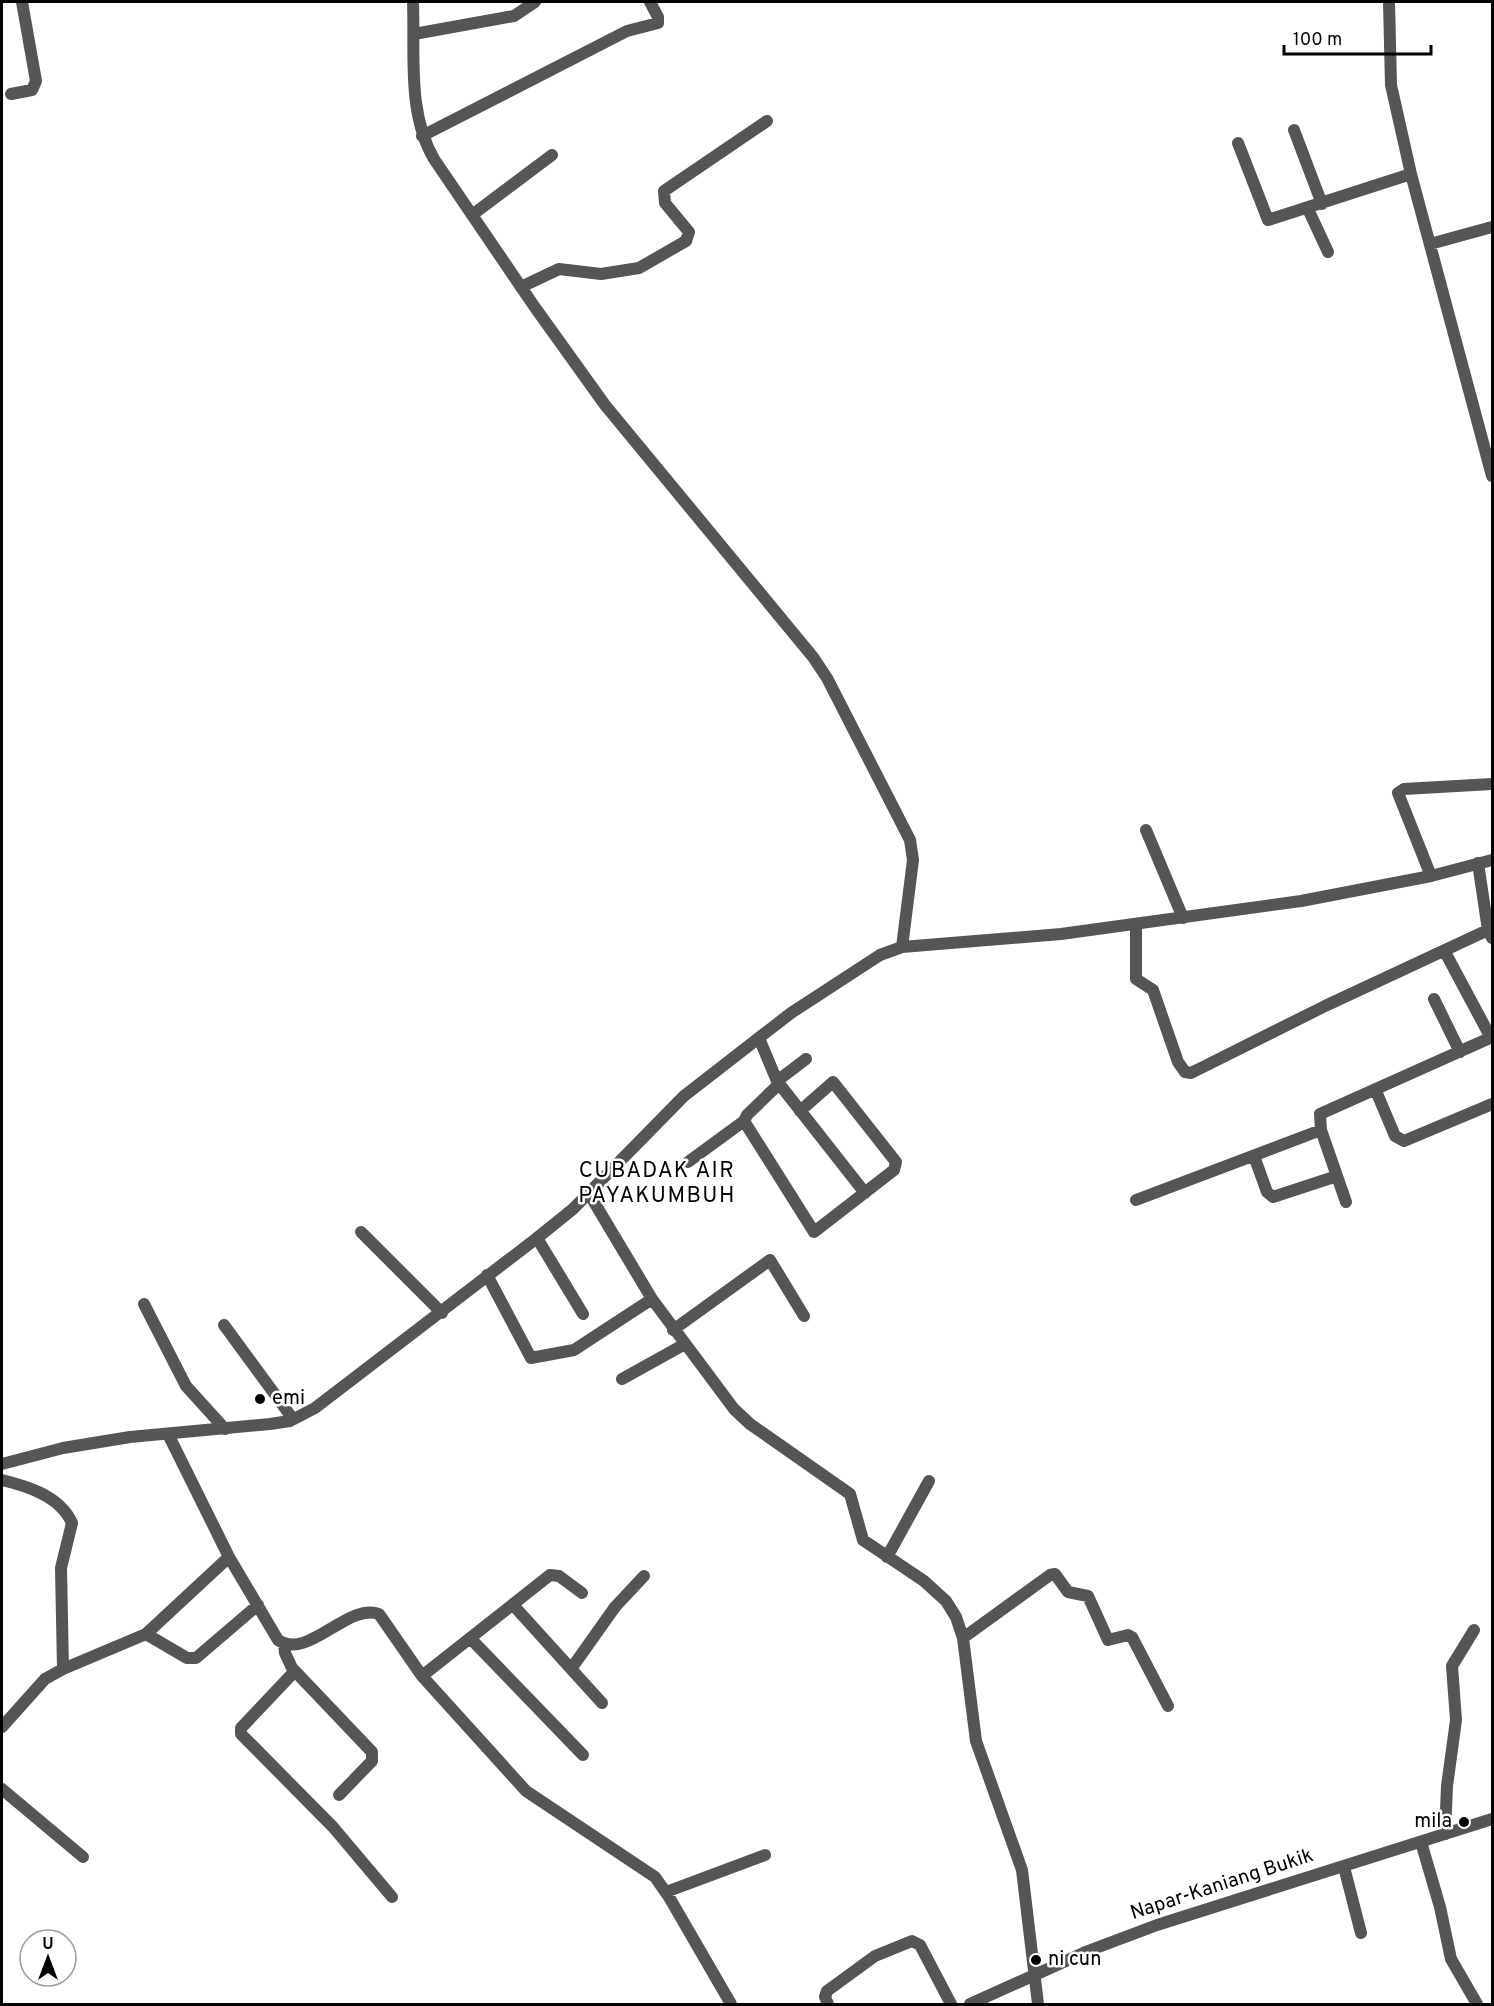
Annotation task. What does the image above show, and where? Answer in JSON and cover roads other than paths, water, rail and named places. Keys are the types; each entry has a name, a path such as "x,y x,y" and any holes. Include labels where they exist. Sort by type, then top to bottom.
{"street":[{"path":"11,94 32,90 36,81 22,2"},
{"path":"413,2 417,114 422,136 434,159 605,405 819,666 910,840 914,860 902,947"},
{"path":"414,34 514,16 535,2"},
{"path":"422,136 627,31 658,23 658,17 650,2"},
{"path":"1389,2 1391,85 1430,244 1492,476"},
{"path":"521,287 552,270 601,274 639,268 686,242 688,232 665,203 664,191 767,122"},
{"path":"1294,130 1322,204"},
{"path":"1238,143 1268,220 1412,174"},
{"path":"472,215 552,155"},
{"path":"1308,209 1328,252"},
{"path":"1430,244 1492,226"},
{"path":"1431,876 1398,793 1404,789 1492,784"},
{"path":"1146,830 1183,918"},
{"path":"2,1464 63,1448 293,1419 315,1408 442,1313 573,1209 684,1096 791,1013 880,955 902,947 945,945 1136,924 1301,901 1431,876 1492,860"},
{"path":"1136,924 1136,979 1154,990 1178,1062 1185,1072 1191,1073 1325,1006 1444,952 1490,934 1478,863"},
{"path":"1346,1202 1321,1130 1319,1116 1492,1037 1444,952"},
{"path":"1434,999 1460,1052"},
{"path":"759,1038 778,1083 865,1193"},
{"path":"688,1162 744,1121 747,1114 778,1083 806,1059"},
{"path":"744,1121 814,1232 894,1170 896,1162 833,1082 800,1112"},
{"path":"1376,1091 1395,1136 1404,1141 1492,1104"},
{"path":"1136,1200 1321,1130"},
{"path":"1254,1156 1267,1192 1274,1197 1337,1176"},
{"path":"588,1192 673,1330 741,1417 850,1494 863,1540 924,1581 946,1601 956,1617 963,1638 976,1741 1022,1870 1038,2004"},
{"path":"361,1232 442,1313"},
{"path":"537,1238 583,1314"},
{"path":"673,1330 770,1260 804,1316"},
{"path":"488,1275 531,1358 574,1350 652,1299"},
{"path":"144,1304 186,1386 225,1429"},
{"path":"224,1325 293,1419"},
{"path":"622,1379 685,1344"},
{"path":"168,1434 228,1557 273,1633 284,1644 287,1660 372,1752 372,1761 339,1795"},
{"path":"2,1479 41,1492 72,1524 61,1568 63,1669"},
{"path":"887,1557 929,1480"},
{"path":"2,1727 45,1679 63,1669 146,1634 228,1557"},
{"path":"422,1676 552,1574 559,1575 582,1593"},
{"path":"963,1638 1050,1575 1055,1574 1068,1592 1088,1596 1108,1640 1128,1635 1131,1637 1168,1706"},
{"path":"571,1669 615,1607 644,1576"},
{"path":"146,1634 193,1659 258,1605"},
{"path":"513,1606 602,1703"},
{"path":"284,1644 300,1644 360,1614 373,1612 382,1617 422,1676 526,1791 636,1863 655,1878 666,1892 731,2004"},
{"path":"1445,1834 1447,1786 1456,1720 1452,1666 1474,1629"},
{"path":"470,1638 583,1755"},
{"path":"295,1671 241,1728 241,1734 333,1827 392,1897"},
{"path":"2,1789 83,1857"},
{"name":"Napar-Kaniang Bukik","path":"970,2004 1088,1951 1156,1925 1492,1819"},
{"path":"1421,1842 1440,1907 1451,1959 1477,2004"},
{"path":"666,1892 765,1855"},
{"path":"1344,1867 1361,1934"},
{"path":"828,2004 825,1997 827,1990 875,1956 912,1941 920,1946 951,2004"}],"place":[{"name":"emi","path":"260,1399"},
{"name":"mila","path":"1464,1822"},
{"name":"ni cun","path":"1036,1960"}],"district":[{"name":"CUBADAK AIR PAYAKUMBUH","path":"657,1184"}]}
